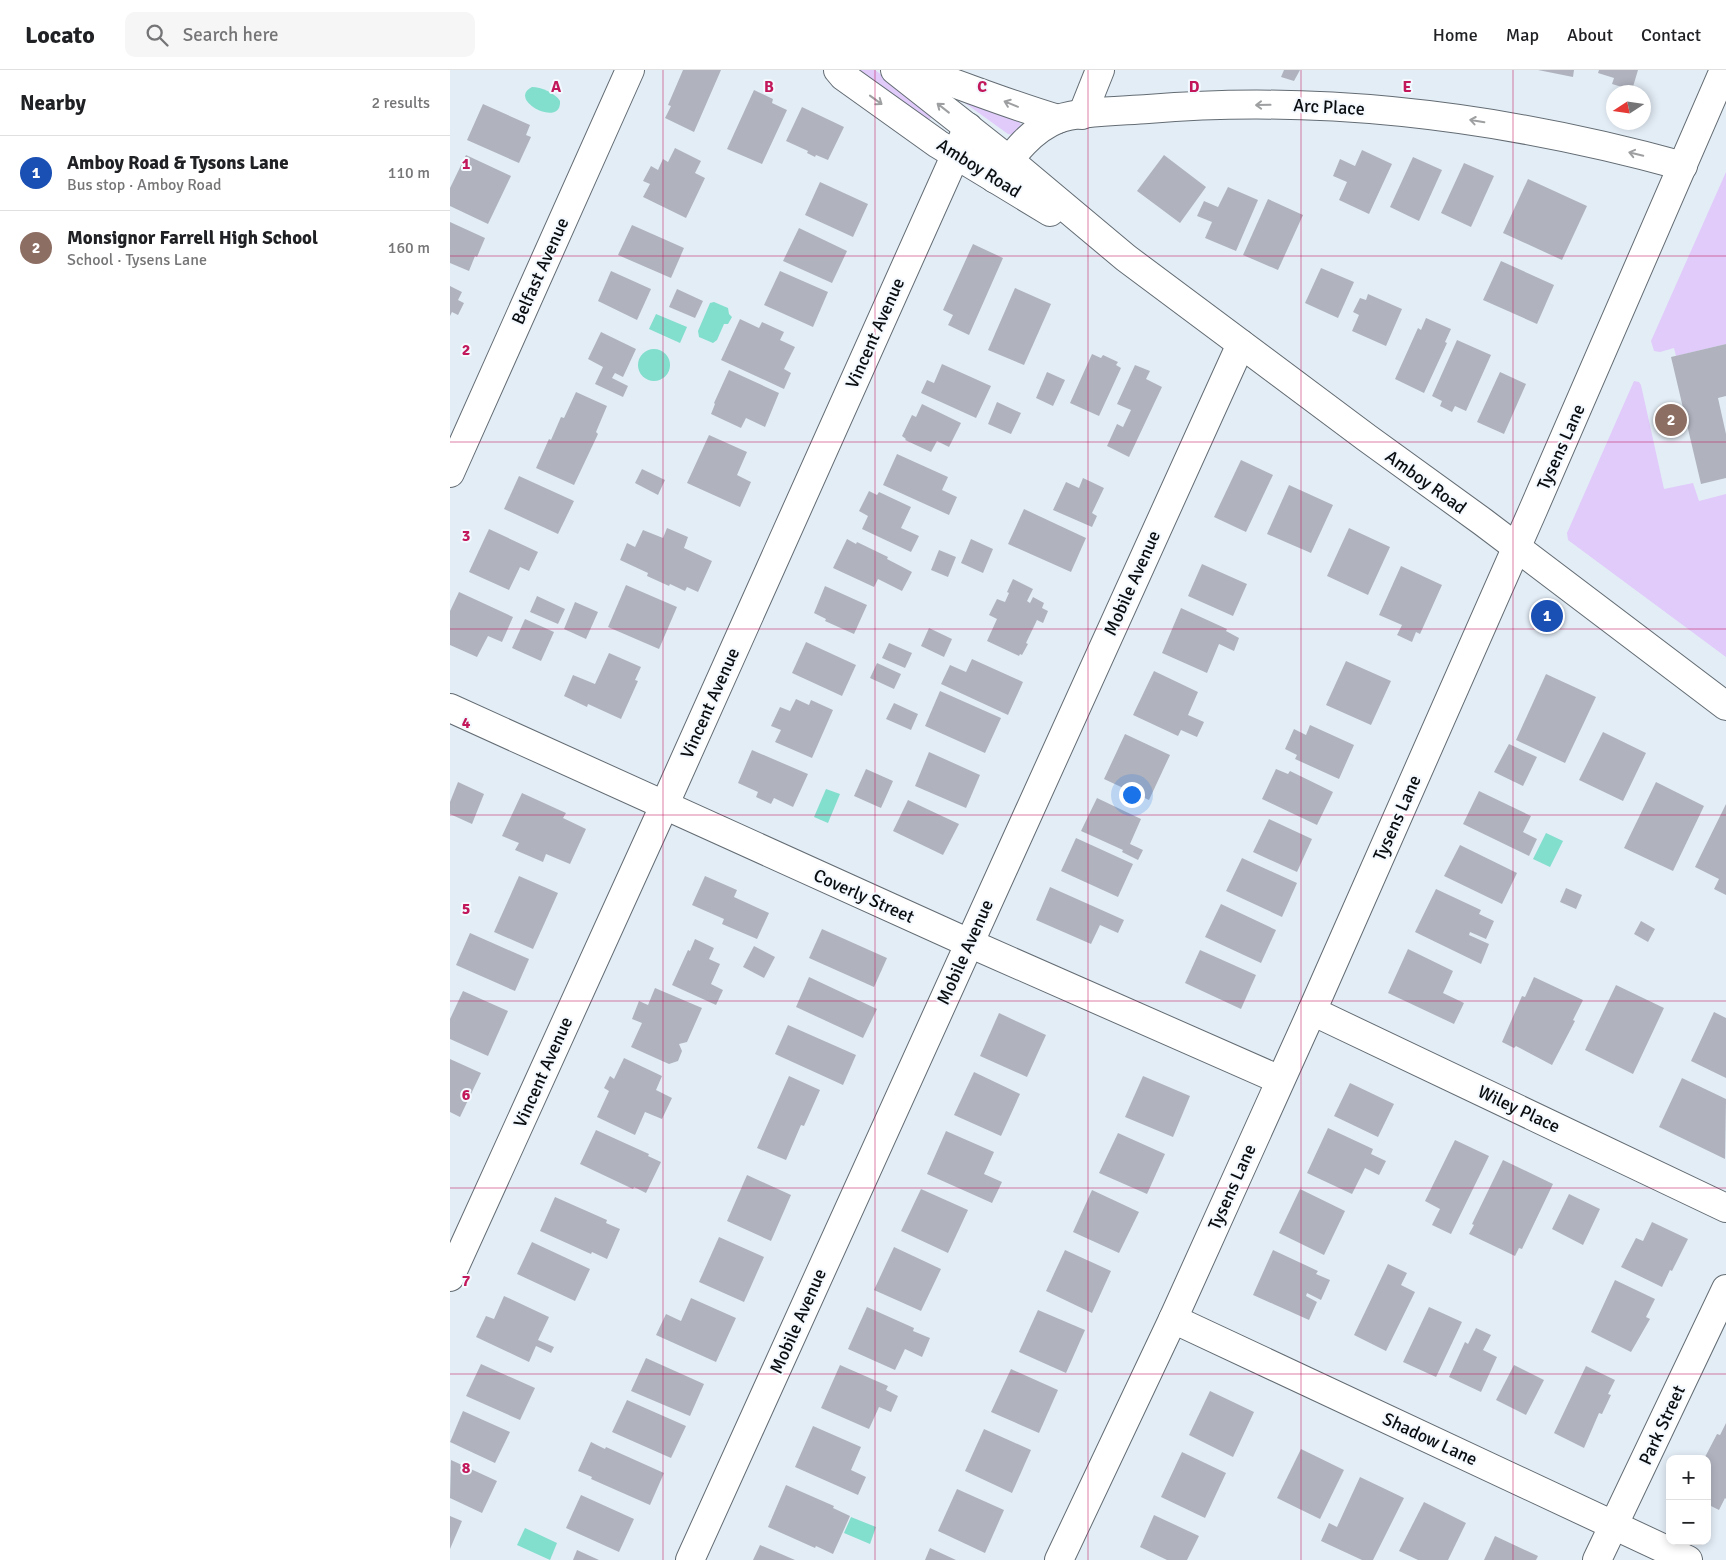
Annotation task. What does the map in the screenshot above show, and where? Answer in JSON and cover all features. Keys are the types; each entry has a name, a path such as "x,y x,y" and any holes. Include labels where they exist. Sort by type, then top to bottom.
{"street":[{"name":"Belfast Avenue","path":"450,473 630,70"},
{"name":"Amboy Road","path":"838,70 851,82 955,154 1002,169"},
{"name":"Amboy Road","path":"895,70 968,127 1002,169 1126,258 1726,706"},
{"path":"916,70 981,92 1019,108 1070,117 1100,70"},
{"name":"Tysens Lane","path":"1059,1560 1172,1319 1312,1011 1724,70"},
{"name":"Arc Place","path":"1002,169 1024,142 1042,129 1070,117 1190,106 1272,105 1376,109 1475,120 1557,135 1683,166"},
{"name":"Vincent Avenue","path":"450,1277 664,806 968,127"},
{"name":"Mobile Avenue","path":"690,1560 1241,344"},
{"name":"Coverly Street","path":"450,708 969,943 1280,1080"},
{"name":"Wiley Place","path":"1312,1011 1726,1208"},
{"name":"Park Street","path":"1598,1560 1726,1289"},
{"name":"Shadow Lane","path":"1172,1319 1688,1560"}],"shaded area":[{"path":"860,70 875,70 934,114 928,121"},
{"path":"532,87 543,89 555,95 560,101 558,109 553,112 545,112 530,105 526,99 526,92"},
{"path":"958,98 1018,119 1022,127 1015,135 1008,134"},
{"path":"1726,172 1726,344 1676,356 1674,348 1660,352 1654,351 1651,341"},
{"path":"714,302 728,308 729,314 732,317 728,324 724,324 717,340 713,343 699,337 698,331 710,303"},
{"path":"656,314 687,327 680,343 649,329"},
{"path":"654,349 660,350 665,354 669,359 669,371 665,376 660,380 654,381 648,380 643,376 639,371 638,365 639,359 643,354 648,350"},
{"path":"1634,381 1639,382 1641,385 1664,489 1693,483 1699,501 1726,494 1726,657 1568,540 1567,533"},
{"path":"826,789 840,794 828,823 814,817"},
{"path":"1546,833 1563,841 1550,867 1533,859"},
{"path":"851,1517 876,1527 870,1544 844,1533"},
{"path":"525,1528 557,1543 550,1560 517,1545"}],"building":[{"path":"683,70 721,70 694,132 665,118 671,106 668,105"},
{"path":"1284,70 1300,70 1294,81 1281,77"},
{"path":"1538,70 1574,70 1573,77"},
{"path":"1599,70 1638,70 1634,85 1612,84 1614,78 1598,73"},
{"path":"754,90 773,99 772,103 787,110 762,164 727,149"},
{"path":"483,104 530,125 526,135 531,137 519,163 467,140"},
{"path":"802,107 844,127 828,160 816,155 815,157 807,153 808,151 786,141"},
{"path":"675,148 701,161 695,173 705,178 686,218 643,197 650,184 643,181 651,166 658,170 663,159 668,162"},
{"path":"1362,150 1392,164 1369,214 1339,200 1347,182 1333,176 1340,159 1355,166"},
{"path":"466,155 511,176 488,224 450,206 450,188"},
{"path":"1164,155 1206,187 1180,223 1137,191"},
{"path":"1413,157 1442,170 1419,221 1390,207"},
{"path":"1464,163 1494,176 1471,227 1441,213"},
{"path":"1528,179 1587,206 1562,260 1503,233"},
{"path":"820,182 868,204 853,237 805,215"},
{"path":"1228,187 1258,200 1236,251 1205,238 1212,222 1197,216 1204,201 1218,207"},
{"path":"1268,199 1303,215 1278,270 1243,255"},
{"path":"450,222 485,238 469,271 450,263"},
{"path":"632,225 684,248 671,278 618,255"},
{"path":"799,228 847,251 832,283 783,261"},
{"path":"973,244 1003,258 969,335 948,325 953,315 943,310"},
{"path":"1501,261 1554,285 1537,324 1483,300"},
{"path":"1321,268 1354,282 1338,318 1305,303"},
{"path":"611,271 651,289 637,320 598,301"},
{"path":"780,271 828,292 813,327 764,305"},
{"path":"450,286 462,292 458,300 464,303 458,315 452,312 450,316"},
{"path":"1015,288 1051,304 1024,365 988,350"},
{"path":"677,289 703,301 695,318 669,307"},
{"path":"1368,294 1402,309 1386,346 1352,331 1359,315 1353,312 1360,298 1366,300"},
{"path":"1426,318 1451,329 1445,342 1447,343 1424,393 1395,379 1418,328 1421,330"},
{"path":"740,319 759,328 762,322 784,332 780,340 795,347 784,369 791,373 784,389 721,360"},
{"path":"601,332 636,349 623,377 615,373 612,378 628,386 623,397 595,384 603,367 588,359"},
{"path":"1457,340 1491,355 1466,411 1455,406 1452,412 1440,406 1442,401 1432,396"},
{"path":"1726,344 1726,396 1718,398 1726,434 1726,478 1701,484 1671,357"},
{"path":"1092,354 1101,358 1103,355 1118,362 1116,365 1121,368 1099,416 1070,403"},
{"path":"942,364 991,386 976,418 921,393 927,380 934,383"},
{"path":"1135,365 1150,371 1146,379 1162,387 1129,457 1107,446 1117,424 1123,427 1131,410 1117,404"},
{"path":"729,370 779,393 765,427 746,418 741,428 711,414"},
{"path":"1047,372 1065,380 1053,406 1036,398"},
{"path":"1500,372 1526,384 1504,434 1477,422"},
{"path":"576,392 607,406 596,432 598,434 574,485 536,468 549,439 551,440 561,417 564,418"},
{"path":"997,402 1021,413 1011,434 988,424"},
{"path":"922,404 961,423 949,447 937,441 931,452 905,440 902,436 912,415 916,417"},
{"path":"709,435 747,452 737,475 751,482 740,507 687,483"},
{"path":"897,454 948,477 942,490 957,497 949,515 883,485"},
{"path":"1241,460 1273,475 1246,532 1214,517"},
{"path":"642,469 665,480 658,495 635,483"},
{"path":"519,476 574,501 558,534 504,509"},
{"path":"1083,478 1104,488 1092,513 1097,516 1092,527 1053,510 1066,482 1079,488"},
{"path":"1289,485 1333,505 1311,553 1267,534"},
{"path":"869,491 877,495 879,492 911,507 901,528 919,536 911,552 862,529 868,516 859,511"},
{"path":"1024,509 1086,538 1071,572 1008,544"},
{"path":"667,528 688,537 684,548 712,561 698,592 687,587 685,591 670,584 669,586 647,576 648,573 620,560 627,543 635,547 643,530 663,538"},
{"path":"1349,528 1390,547 1368,595 1327,576"},
{"path":"489,529 538,552 529,571 520,567 509,590 469,572"},
{"path":"847,539 888,557 887,559 912,572 902,591 878,579 874,587 833,568"},
{"path":"971,539 993,549 983,573 961,563"},
{"path":"939,550 956,557 948,577 931,570"},
{"path":"1202,564 1247,584 1233,616 1188,596"},
{"path":"1401,566 1442,585 1420,634 1416,632 1412,642 1397,635 1402,625 1379,615"},
{"path":"1013,579 1033,589 1027,601 1030,603 1033,597 1044,603 1042,608 1048,611 1043,623 1037,620 1026,643 1028,644 1022,655 1020,654 1019,656 987,641 997,619 989,615 997,599 1005,602"},
{"path":"626,585 677,607 659,649 608,627"},
{"path":"825,586 867,605 854,634 825,621 826,619 814,613"},
{"path":"459,592 513,617 502,642 488,636 477,657 450,645 450,611"},
{"path":"537,596 565,609 558,624 530,612"},
{"path":"575,602 598,612 586,639 564,629"},
{"path":"1181,608 1227,629 1226,631 1239,638 1234,651 1219,644 1207,673 1162,653"},
{"path":"525,619 554,632 541,661 512,648"},
{"path":"929,628 952,639 944,657 921,646"},
{"path":"806,642 856,665 842,696 792,673"},
{"path":"889,643 912,653 905,668 882,658"},
{"path":"609,653 641,667 635,680 638,681 621,719 588,704 587,707 564,696 573,675 595,684"},
{"path":"972,659 1023,682 1008,715 941,684 950,665 966,672"},
{"path":"1346,661 1391,681 1371,725 1326,705"},
{"path":"877,663 901,674 894,689 870,678"},
{"path":"1154,671 1198,692 1188,715 1204,722 1197,737 1181,730 1178,736 1133,715"},
{"path":"1546,674 1596,697 1565,763 1516,740"},
{"path":"940,691 1001,718 985,753 925,726"},
{"path":"796,699 809,705 811,700 833,710 812,758 775,742 781,730 771,726 780,707 790,711"},
{"path":"894,703 918,714 911,730 886,719"},
{"path":"1310,725 1354,745 1339,779 1295,759 1297,755 1285,749 1294,729 1306,735"},
{"path":"1603,732 1646,753 1623,801 1579,780"},
{"path":"1125,734 1170,755 1149,800 1104,779"},
{"path":"1509,744 1537,757 1523,786 1494,772"},
{"path":"752,750 808,774 793,807 774,798 771,804 756,797 758,792 738,783"},
{"path":"929,752 980,775 966,808 915,786"},
{"path":"866,769 893,781 881,808 854,796"},
{"path":"1276,769 1288,774 1290,771 1333,792 1317,825 1262,799"},
{"path":"458,782 484,794 472,824 450,814 450,802"},
{"path":"1656,782 1704,806 1673,871 1624,848"},
{"path":"1479,791 1531,816 1523,832 1537,839 1529,856 1463,824"},
{"path":"522,793 566,813 563,818 586,829 570,864 546,854 543,862 515,850 519,843 502,836"},
{"path":"1097,798 1141,819 1130,844 1143,850 1138,860 1122,852 1123,850 1081,831"},
{"path":"908,800 959,824 943,855 893,831"},
{"path":"1726,804 1726,895 1714,889 1719,879 1695,867"},
{"path":"1269,819 1312,839 1297,872 1253,852"},
{"path":"1076,838 1133,864 1118,897 1061,871"},
{"path":"1460,845 1517,873 1502,904 1444,876"},
{"path":"1242,858 1297,883 1282,917 1226,891"},
{"path":"519,876 558,893 533,949 494,932"},
{"path":"705,876 737,890 734,897 769,913 757,939 722,924 724,919 692,905"},
{"path":"1050,887 1124,920 1118,933 1100,925 1091,944 1036,920"},
{"path":"1566,888 1582,895 1576,909 1560,902"},
{"path":"1436,889 1481,910 1479,914 1494,921 1486,939 1470,932 1469,935 1489,944 1481,964 1415,932"},
{"path":"1221,904 1276,930 1261,963 1205,937"},
{"path":"1641,921 1655,929 1648,942 1634,934"},
{"path":"822,929 887,958 874,987 809,958"},
{"path":"470,933 529,959 515,991 456,965"},
{"path":"695,939 714,948 709,959 720,964 711,984 723,990 716,1005 672,985"},
{"path":"754,946 775,957 764,978 743,967"},
{"path":"1408,949 1453,971 1443,993 1464,1003 1454,1024 1388,993"},
{"path":"1200,950 1256,975 1241,1009 1185,983"},
{"path":"809,977 877,1009 863,1038 796,1007"},
{"path":"1534,977 1583,1000 1573,1020 1575,1021 1552,1065 1516,1046 1514,1048 1502,1042 1522,996 1525,997"},
{"path":"1616,985 1664,1008 1633,1074 1585,1050"},
{"path":"655,988 702,1008 687,1042 679,1044 682,1051 678,1061 669,1064 631,1047 642,1023 632,1019 639,1001 648,1005"},
{"path":"463,991 508,1011 488,1056 450,1039 450,1019"},
{"path":"1714,1012 1726,1018 1726,1078 1691,1061"},
{"path":"999,1013 1046,1035 1027,1077 980,1056"},
{"path":"788,1025 856,1055 843,1085 775,1054"},
{"path":"624,1058 662,1076 656,1090 672,1098 662,1119 645,1112 635,1135 597,1117 609,1091 604,1088 610,1076 614,1079"},
{"path":"450,1059 481,1073 460,1117 450,1112"},
{"path":"974,1072 1020,1094 1001,1136 954,1115"},
{"path":"789,1076 820,1090 804,1126 801,1125 786,1160 757,1148"},
{"path":"1143,1076 1190,1096 1173,1137 1125,1117"},
{"path":"1682,1078 1726,1099 1725,1159 1659,1127"},
{"path":"1350,1083 1394,1104 1378,1137 1334,1116"},
{"path":"1328,1128 1373,1149 1371,1154 1386,1161 1379,1175 1365,1168 1352,1194 1307,1173"},
{"path":"596,1130 649,1154 648,1156 661,1162 646,1193 634,1187 633,1189 580,1164"},
{"path":"946,1131 994,1152 984,1174 1002,1182 992,1203 927,1174"},
{"path":"1118,1133 1165,1154 1147,1194 1099,1173"},
{"path":"1455,1140 1489,1156 1451,1234 1432,1225 1440,1209 1425,1201"},
{"path":"1503,1160 1553,1184 1522,1249 1519,1248 1515,1256 1469,1234"},
{"path":"747,1175 791,1195 771,1241 727,1221"},
{"path":"921,1189 968,1210 948,1253 901,1231"},
{"path":"1300,1189 1345,1211 1324,1255 1279,1233"},
{"path":"1092,1190 1139,1212 1119,1253 1073,1232"},
{"path":"1569,1194 1600,1209 1583,1245 1552,1229"},
{"path":"555,1197 607,1220 606,1223 620,1229 607,1259 592,1252 591,1254 540,1231"},
{"path":"1652,1222 1688,1239 1662,1287 1621,1267 1636,1238 1643,1241"},
{"path":"719,1237 764,1257 744,1302 699,1282"},
{"path":"532,1242 590,1269 575,1301 517,1274"},
{"path":"894,1247 941,1269 921,1311 874,1290"},
{"path":"1065,1250 1111,1271 1092,1313 1046,1291"},
{"path":"1273,1250 1318,1271 1316,1274 1330,1280 1321,1300 1307,1293 1306,1296 1317,1302 1309,1320 1253,1295"},
{"path":"1388,1264 1407,1273 1401,1285 1415,1292 1386,1351 1354,1335"},
{"path":"1615,1280 1655,1299 1646,1317 1650,1319 1631,1352 1591,1332"},
{"path":"504,1296 549,1317 538,1340 554,1347 551,1353 536,1346 529,1362 476,1337 486,1316 494,1319"},
{"path":"691,1298 736,1318 716,1362 656,1335 666,1314 681,1321"},
{"path":"867,1307 914,1328 913,1331 930,1338 922,1357 905,1349 895,1370 848,1349"},
{"path":"1429,1307 1462,1322 1436,1377 1403,1362"},
{"path":"1038,1310 1085,1330 1066,1373 1019,1352"},
{"path":"1476,1328 1491,1335 1483,1350 1497,1357 1481,1392 1449,1377 1465,1342 1468,1344"},
{"path":"646,1358 704,1384 690,1416 631,1391"},
{"path":"481,1364 535,1388 520,1420 466,1396"},
{"path":"840,1365 888,1386 886,1390 898,1396 891,1412 879,1407 869,1429 821,1408"},
{"path":"1514,1365 1544,1380 1526,1415 1496,1400"},
{"path":"1586,1366 1615,1380 1608,1394 1611,1395 1602,1414 1599,1413 1584,1448 1554,1433"},
{"path":"1011,1369 1058,1390 1039,1433 991,1412"},
{"path":"1210,1391 1254,1412 1233,1457 1189,1435"},
{"path":"627,1400 686,1426 671,1458 612,1432"},
{"path":"463,1411 510,1432 495,1463 450,1442"},
{"path":"1726,1423 1726,1499 1719,1510 1711,1506 1711,1455 1706,1455 1717,1434 1720,1435"},
{"path":"813,1426 861,1447 851,1470 866,1477 858,1495 795,1467"},
{"path":"984,1429 1031,1450 1012,1493 965,1471"},
{"path":"591,1442 664,1473 650,1505 591,1479 592,1477 578,1471"},
{"path":"1301,1449 1344,1470 1320,1519 1277,1498"},
{"path":"1182,1452 1226,1473 1205,1518 1161,1497"},
{"path":"451,1460 497,1481 482,1513 450,1498"},
{"path":"1360,1477 1404,1498 1373,1560 1362,1560 1321,1541 1329,1523 1337,1527"},
{"path":"786,1485 834,1506 833,1508 850,1516 833,1554 768,1527"},
{"path":"957,1489 1004,1510 985,1553 938,1531"},
{"path":"581,1495 634,1519 619,1552 566,1528"},
{"path":"1424,1502 1466,1523 1448,1560 1418,1560 1399,1551"},
{"path":"1154,1515 1199,1536 1187,1560 1167,1560 1140,1547"},
{"path":"450,1516 462,1521 450,1549"},
{"path":"1495,1536 1538,1556 1536,1560 1484,1560"},
{"path":"760,1545 795,1560 753,1560"},
{"path":"930,1548 956,1560 925,1560"},
{"path":"577,1550 599,1560 573,1560"}],"place":[{"name":"Monsignor Farrell High School","path":"1671,420"},
{"name":"Amboy Road & Tysons Lane","path":"1547,616"}]}
